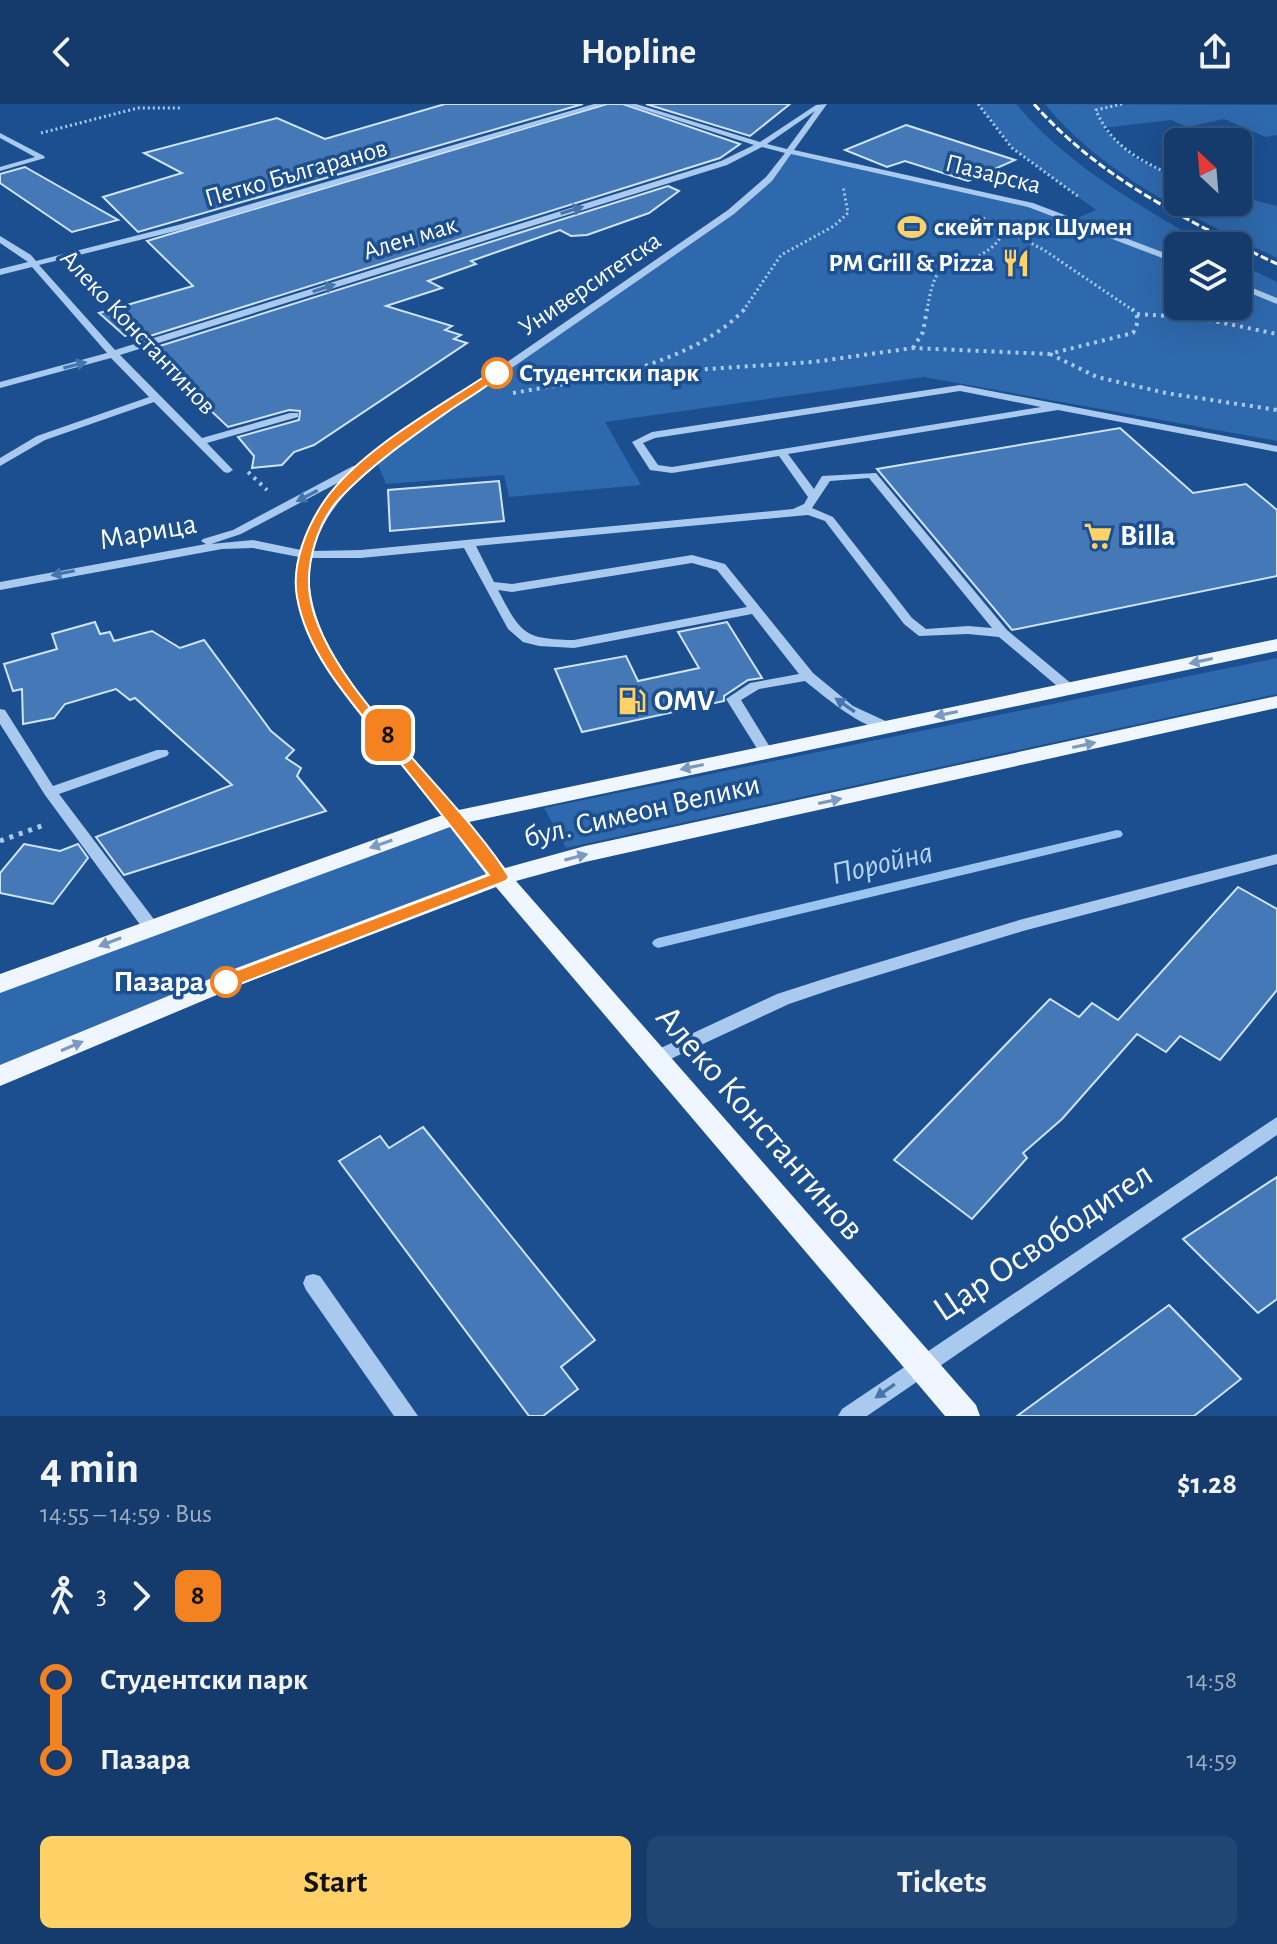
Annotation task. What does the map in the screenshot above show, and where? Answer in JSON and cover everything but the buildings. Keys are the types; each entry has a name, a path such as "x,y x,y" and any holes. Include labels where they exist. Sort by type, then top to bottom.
{"main road":[{"name":"бул. Симеон Велики","path":"0,984 150,926 454,818 1277,645"},
{"name":"бул. Симеон Велики","path":"0,1076 242,975 500,877 585,854 1277,702"},
{"name":"Алеко Константинов","path":"454,818 500,877 965,1416"}],"street":[{"name":"Петко Българанов","path":"0,272 185,226 601,104"},
{"name":"Пазарска","path":"629,104 761,145 1030,205 1075,219 1164,255"},
{"name":"Ален мак","path":"0,385 113,354 724,163 761,145 822,104"},
{"name":"Университетска","path":"306,555 315,527 332,500 375,458 684,247 769,179 822,104"},
{"path":"0,135 41,158 0,169"},
{"name":"Алеко Константинов","path":"0,239 34,264 113,354 228,470"},
{"path":"1252,291 1277,301"},
{"path":"1057,407 672,470 654,468 637,442 652,435 960,388 1277,449"},
{"path":"0,463 41,438 155,398"},
{"path":"200,442 294,415"},
{"path":"782,453 814,497"},
{"path":"170,553 237,532 375,458"},
{"path":"790,513 808,506 826,478 872,475 1003,633 1068,688"},
{"path":"790,513 809,511 829,519 908,621 923,633 968,630 1003,633"},
{"name":"Марица","path":"0,586 170,553 253,544 306,555 469,545 790,513"},
{"path":"469,545 513,630 528,642 574,644 752,610"},
{"path":"306,555 303,595 322,644 341,678 454,818"},
{"path":"490,585 533,587 692,559 721,567 752,610 808,676 848,709 887,727"},
{"path":"766,752 733,699 755,686 808,676"},
{"path":"0,713 50,792 150,926"},
{"path":"50,792 162,753"},
{"path":"656,1058 783,999 833,982 1023,925 1277,859"},
{"name":"Цар Освободител","path":"849,1416 1277,1125"},
{"path":"313,1283 407,1416"}],"path":[{"path":"978,104 1012,148 1097,210 1075,219"},
{"path":"1122,104 1096,110 1102,128 1136,159 1164,172"},
{"path":"9,141 104,114 138,108 181,108"},
{"path":"617,375 659,362 721,330 748,307 770,267 782,254 840,224 848,213 849,205 841,179 854,187"},
{"path":"913,348 924,337 930,291 938,272 948,264 985,252 997,244 1007,224 1030,205"},
{"path":"978,215 1004,232 1044,250 1137,314 1199,318 1277,334"},
{"path":"504,395 617,375 813,362 913,348 1049,354 1133,333 1138,325 1137,314"},
{"path":"1049,354 1097,377 1166,393 1277,410"},
{"path":"228,470 241,466 285,507"},
{"path":"0,841 69,817"}],"shaded area":[{"name":"Студентски парк","path":"978,104 1016,104 1082,166 1185,232 1164,232 1164,320 1252,320 1252,270 1277,282 1277,441 924,377 605,422 641,485 509,497 504,475 386,484 375,458 684,247 769,179 791,151 990,194 1075,219 1096,210 1012,148"},
{"path":"1045,104 1277,105 1277,135 1266,137 1252,131 1252,128 1224,119 1187,127 1171,120 1103,128 1136,159 1164,172 1164,200 1122,174 1068,130"},
{"path":"1252,200 1277,206 1277,258 1252,246 1252,232 1224,232 1193,216 1252,216"},
{"path":"1277,658 1277,694 566,848 544,808"},
{"path":"454,818 500,877 0,1076 0,984"}],"waterway":[{"name":"Поройна","path":"658,943 1117,834"}],"railway":[{"path":"1034,104 1087,155 1116,176 1178,214 1277,264"}],"bus line":[{"name":"8","path":"226,982 500,877 341,678 316,633 303,595 306,555 315,527 332,500 375,458 441,409 497,373"}],"place":[{"name":"скейт парк Шумен","path":"912,227"},
{"name":"PM Grill & Pizza","path":"1016,263"},
{"name":"Студентски парк","path":"497,373"},
{"name":"Billa","path":"1098,536"},
{"name":"OMV","path":"632,701"},
{"name":"Пазара","path":"226,982"}]}
